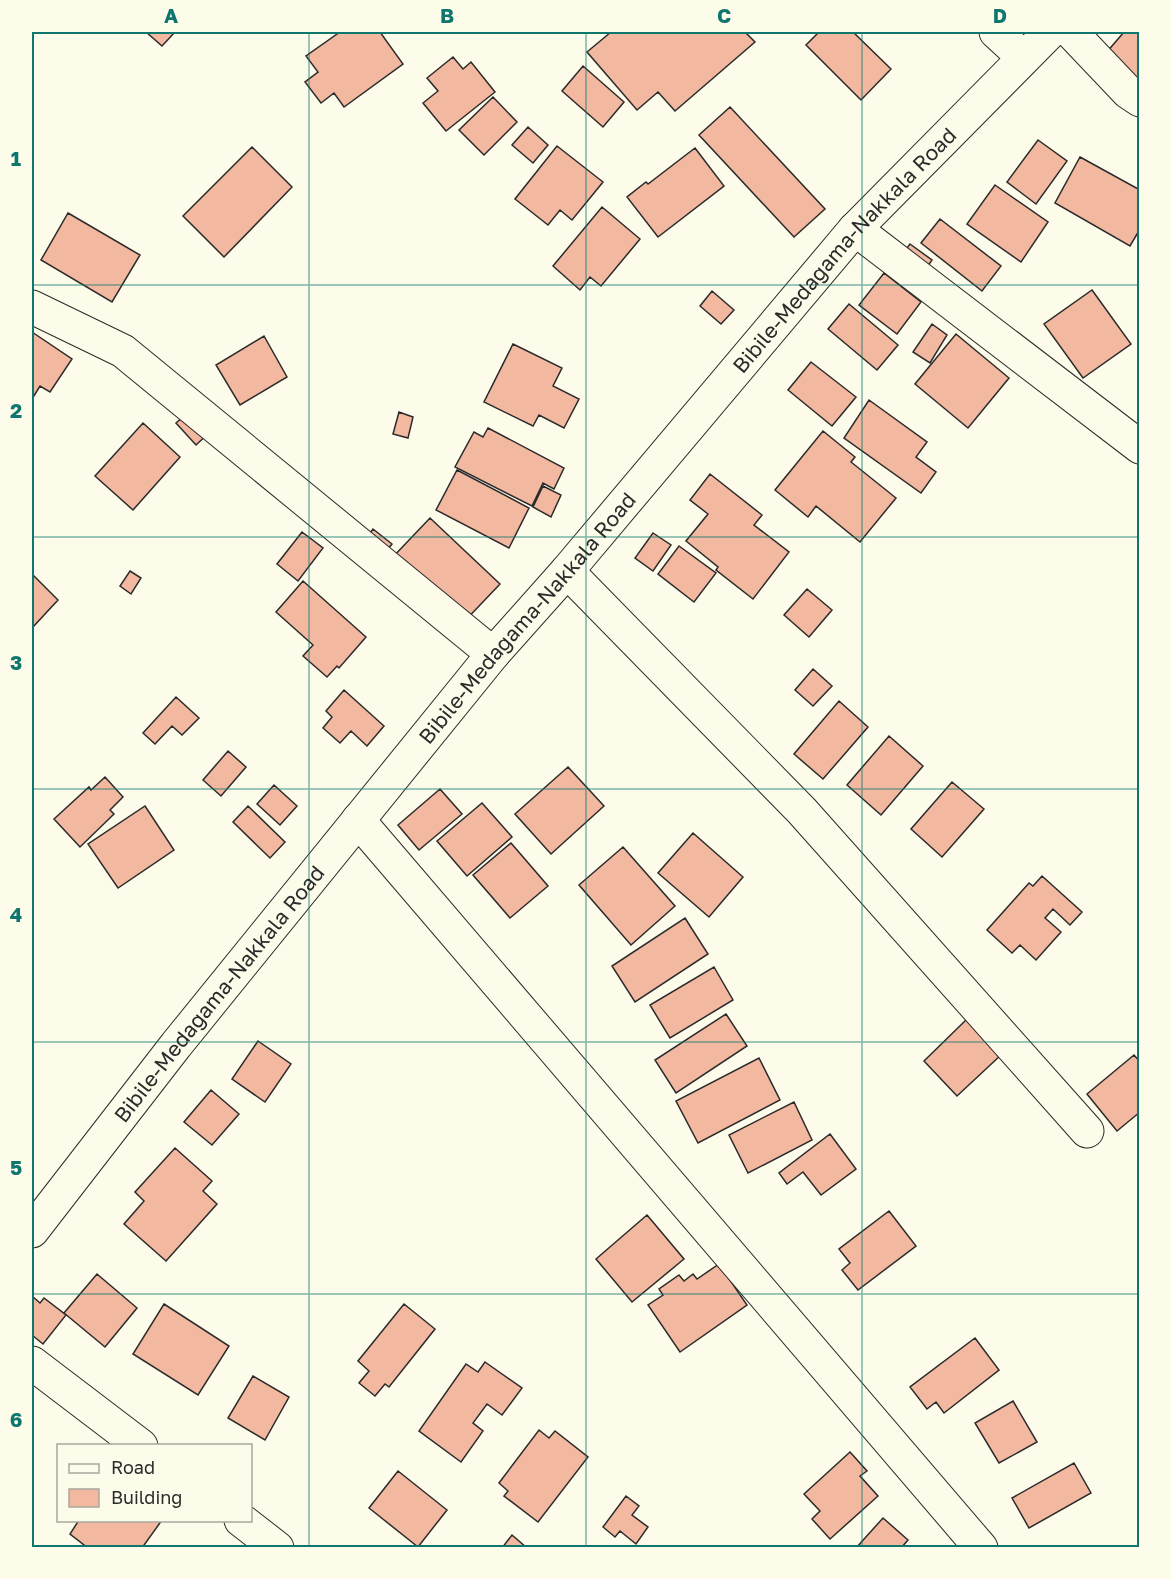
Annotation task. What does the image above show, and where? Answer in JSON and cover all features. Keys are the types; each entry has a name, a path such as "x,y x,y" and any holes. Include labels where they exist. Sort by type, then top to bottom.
{"main road":[{"path":"996,32 1023,57"},
{"name":"Bibile-Medagama-Nakkala Road","path":"32,1231 358,820 493,654 567,571 855,229 1050,32"},
{"path":"1071,32 1128,92 1140,100"},
{"path":"855,229 1140,447"},
{"path":"32,307 123,351 493,654"},
{"path":"567,571 802,811 1088,1131"},
{"path":"358,820 981,1548"},
{"path":"32,1363 138,1444"},
{"path":"242,1522 277,1548"}],"building":[{"path":"146,32 175,32 162,46"},
{"path":"340,32 380,32 403,64 344,107 334,93 321,103 305,82 318,72 306,56"},
{"path":"611,32 745,32 755,42 675,111 658,92 637,110 587,52"},
{"path":"819,32 853,32 891,69 861,100 806,45"},
{"path":"1124,32 1140,32 1138,80 1106,53"},
{"path":"453,57 463,69 471,62 495,92 446,131 423,103 438,91 427,78"},
{"path":"583,66 624,102 603,127 562,91"},
{"path":"493,97 517,122 484,155 459,130"},
{"path":"730,107 825,209 794,237 699,135"},
{"path":"528,127 548,145 533,163 512,145"},
{"path":"1038,140 1067,161 1036,204 1007,182"},
{"path":"557,146 603,182 572,220 560,210 548,225 515,199"},
{"path":"252,147 292,187 224,257 183,216"},
{"path":"695,148 724,186 658,237 627,197"},
{"path":"1080,157 1140,190 1140,229 1130,246 1055,203"},
{"path":"995,185 1048,222 1021,262 967,224"},
{"path":"602,207 640,239 601,286 590,277 580,290 553,266"},
{"path":"68,213 140,255 112,302 41,260"},
{"path":"940,219 1001,266 982,291 921,243"},
{"path":"910,244 932,260 923,273 901,256"},
{"path":"884,273 921,302 897,334 859,305"},
{"path":"1092,290 1131,344 1083,378 1044,324"},
{"path":"712,291 734,310 721,324 700,306"},
{"path":"849,304 898,345 877,370 828,329"},
{"path":"932,324 947,335 930,363 913,352"},
{"path":"32,332 72,359 50,392 40,386 32,399"},
{"path":"956,334 1009,378 968,428 915,384"},
{"path":"264,336 287,377 240,405 216,365"},
{"path":"513,344 562,368 553,386 579,399 564,428 539,415 533,426 484,402"},
{"path":"811,362 856,397 832,426 788,390"},
{"path":"869,400 927,442 916,457 936,472 921,493 844,438"},
{"path":"192,409 211,431 196,445 176,423"},
{"path":"399,412 413,417 408,438 393,434"},
{"path":"143,423 180,457 133,510 95,476"},
{"path":"488,428 564,468 554,489 543,483 532,506 455,467 474,432 483,437"},
{"path":"823,431 855,457 851,462 896,498 860,542 816,506 808,517 775,490"},
{"path":"457,470 529,508 509,548 436,510"},
{"path":"710,474 762,515 754,525 789,552 753,599 716,570 718,567 686,541 708,514 690,500"},
{"path":"543,486 561,495 551,517 533,507"},
{"path":"430,518 500,584 461,625 391,559"},
{"path":"373,529 392,544 382,556 363,542"},
{"path":"302,532 323,548 298,581 277,564"},
{"path":"653,533 671,545 653,571 635,558"},
{"path":"679,546 716,573 694,602 658,574"},
{"path":"130,571 141,578 131,594 120,586"},
{"path":"32,574 58,600 32,628"},
{"path":"303,581 366,637 339,668 337,666 327,677 303,656 313,645 276,612"},
{"path":"807,589 832,610 809,637 784,615"},
{"path":"813,669 832,686 813,706 795,690"},
{"path":"344,690 384,726 367,746 351,731 340,743 323,728 332,717 326,711"},
{"path":"176,697 199,718 182,735 172,726 155,744 143,733"},
{"path":"839,701 868,727 823,779 794,754"},
{"path":"889,736 923,766 881,815 847,785"},
{"path":"228,751 246,767 221,796 203,780"},
{"path":"568,767 604,806 551,854 515,814"},
{"path":"105,777 123,797 110,810 114,814 80,847 54,819 89,787 91,790"},
{"path":"952,782 984,809 942,857 911,829"},
{"path":"274,785 297,806 280,825 257,804"},
{"path":"440,789 462,814 419,850 398,825"},
{"path":"482,803 512,837 467,876 437,841"},
{"path":"145,806 174,850 118,888 88,844"},
{"path":"248,806 285,842 270,858 233,822"},
{"path":"693,833 743,877 709,917 658,873"},
{"path":"511,843 548,886 510,918 473,875"},
{"path":"623,847 675,906 631,945 579,885"},
{"path":"1042,876 1082,912 1070,925 1053,909 1045,918 1061,932 1036,960 1020,945 1012,953 987,930 1029,883 1033,886"},
{"path":"685,918 708,954 635,1002 612,966"},
{"path":"714,967 733,1000 670,1038 650,1005"},
{"path":"726,1014 747,1046 676,1093 655,1060"},
{"path":"968,1018 1002,1054 957,1096 924,1061"},
{"path":"258,1041 291,1064 265,1102 232,1079"},
{"path":"1134,1055 1140,1062 1140,1112 1117,1131 1087,1094"},
{"path":"759,1058 780,1100 698,1143 676,1101"},
{"path":"211,1090 239,1114 212,1145 184,1122"},
{"path":"794,1102 812,1140 748,1173 729,1135"},
{"path":"830,1134 856,1169 821,1195 803,1172 787,1184 779,1173"},
{"path":"175,1148 212,1181 203,1191 217,1204 166,1261 124,1224 144,1201 135,1192"},
{"path":"889,1211 916,1246 858,1290 842,1270 850,1263 839,1249"},
{"path":"647,1215 684,1259 632,1302 596,1259"},
{"path":"719,1264 747,1305 680,1352 648,1305 663,1295 659,1289 679,1275 684,1281 693,1274 697,1279"},
{"path":"97,1274 137,1308 105,1347 64,1313"},
{"path":"32,1296 40,1303 44,1298 66,1315 43,1344 32,1335"},
{"path":"164,1304 229,1346 198,1395 133,1354"},
{"path":"404,1304 435,1329 389,1387 385,1384 375,1396 359,1383 369,1371 358,1361"},
{"path":"975,1338 999,1370 944,1413 936,1402 927,1409 910,1387"},
{"path":"485,1362 522,1388 502,1415 487,1404 473,1423 483,1431 461,1462 419,1431 466,1364 478,1372"},
{"path":"253,1376 289,1397 265,1440 228,1418"},
{"path":"1013,1401 1037,1442 999,1463 975,1423"},
{"path":"539,1430 549,1438 555,1431 588,1457 538,1522 504,1496 508,1491 499,1483"},
{"path":"850,1452 867,1471 860,1476 878,1496 830,1539 812,1519 820,1511 804,1494"},
{"path":"1074,1463 1091,1493 1029,1528 1012,1498"},
{"path":"398,1471 447,1510 418,1547 369,1508"},
{"path":"626,1496 639,1506 632,1515 648,1527 636,1544 620,1531 615,1537 603,1527"},
{"path":"883,1518 908,1540 901,1548 856,1548"},
{"path":"78,1522 161,1522 142,1548 88,1548 70,1534"},
{"path":"512,1535 527,1548 502,1548"}]}
